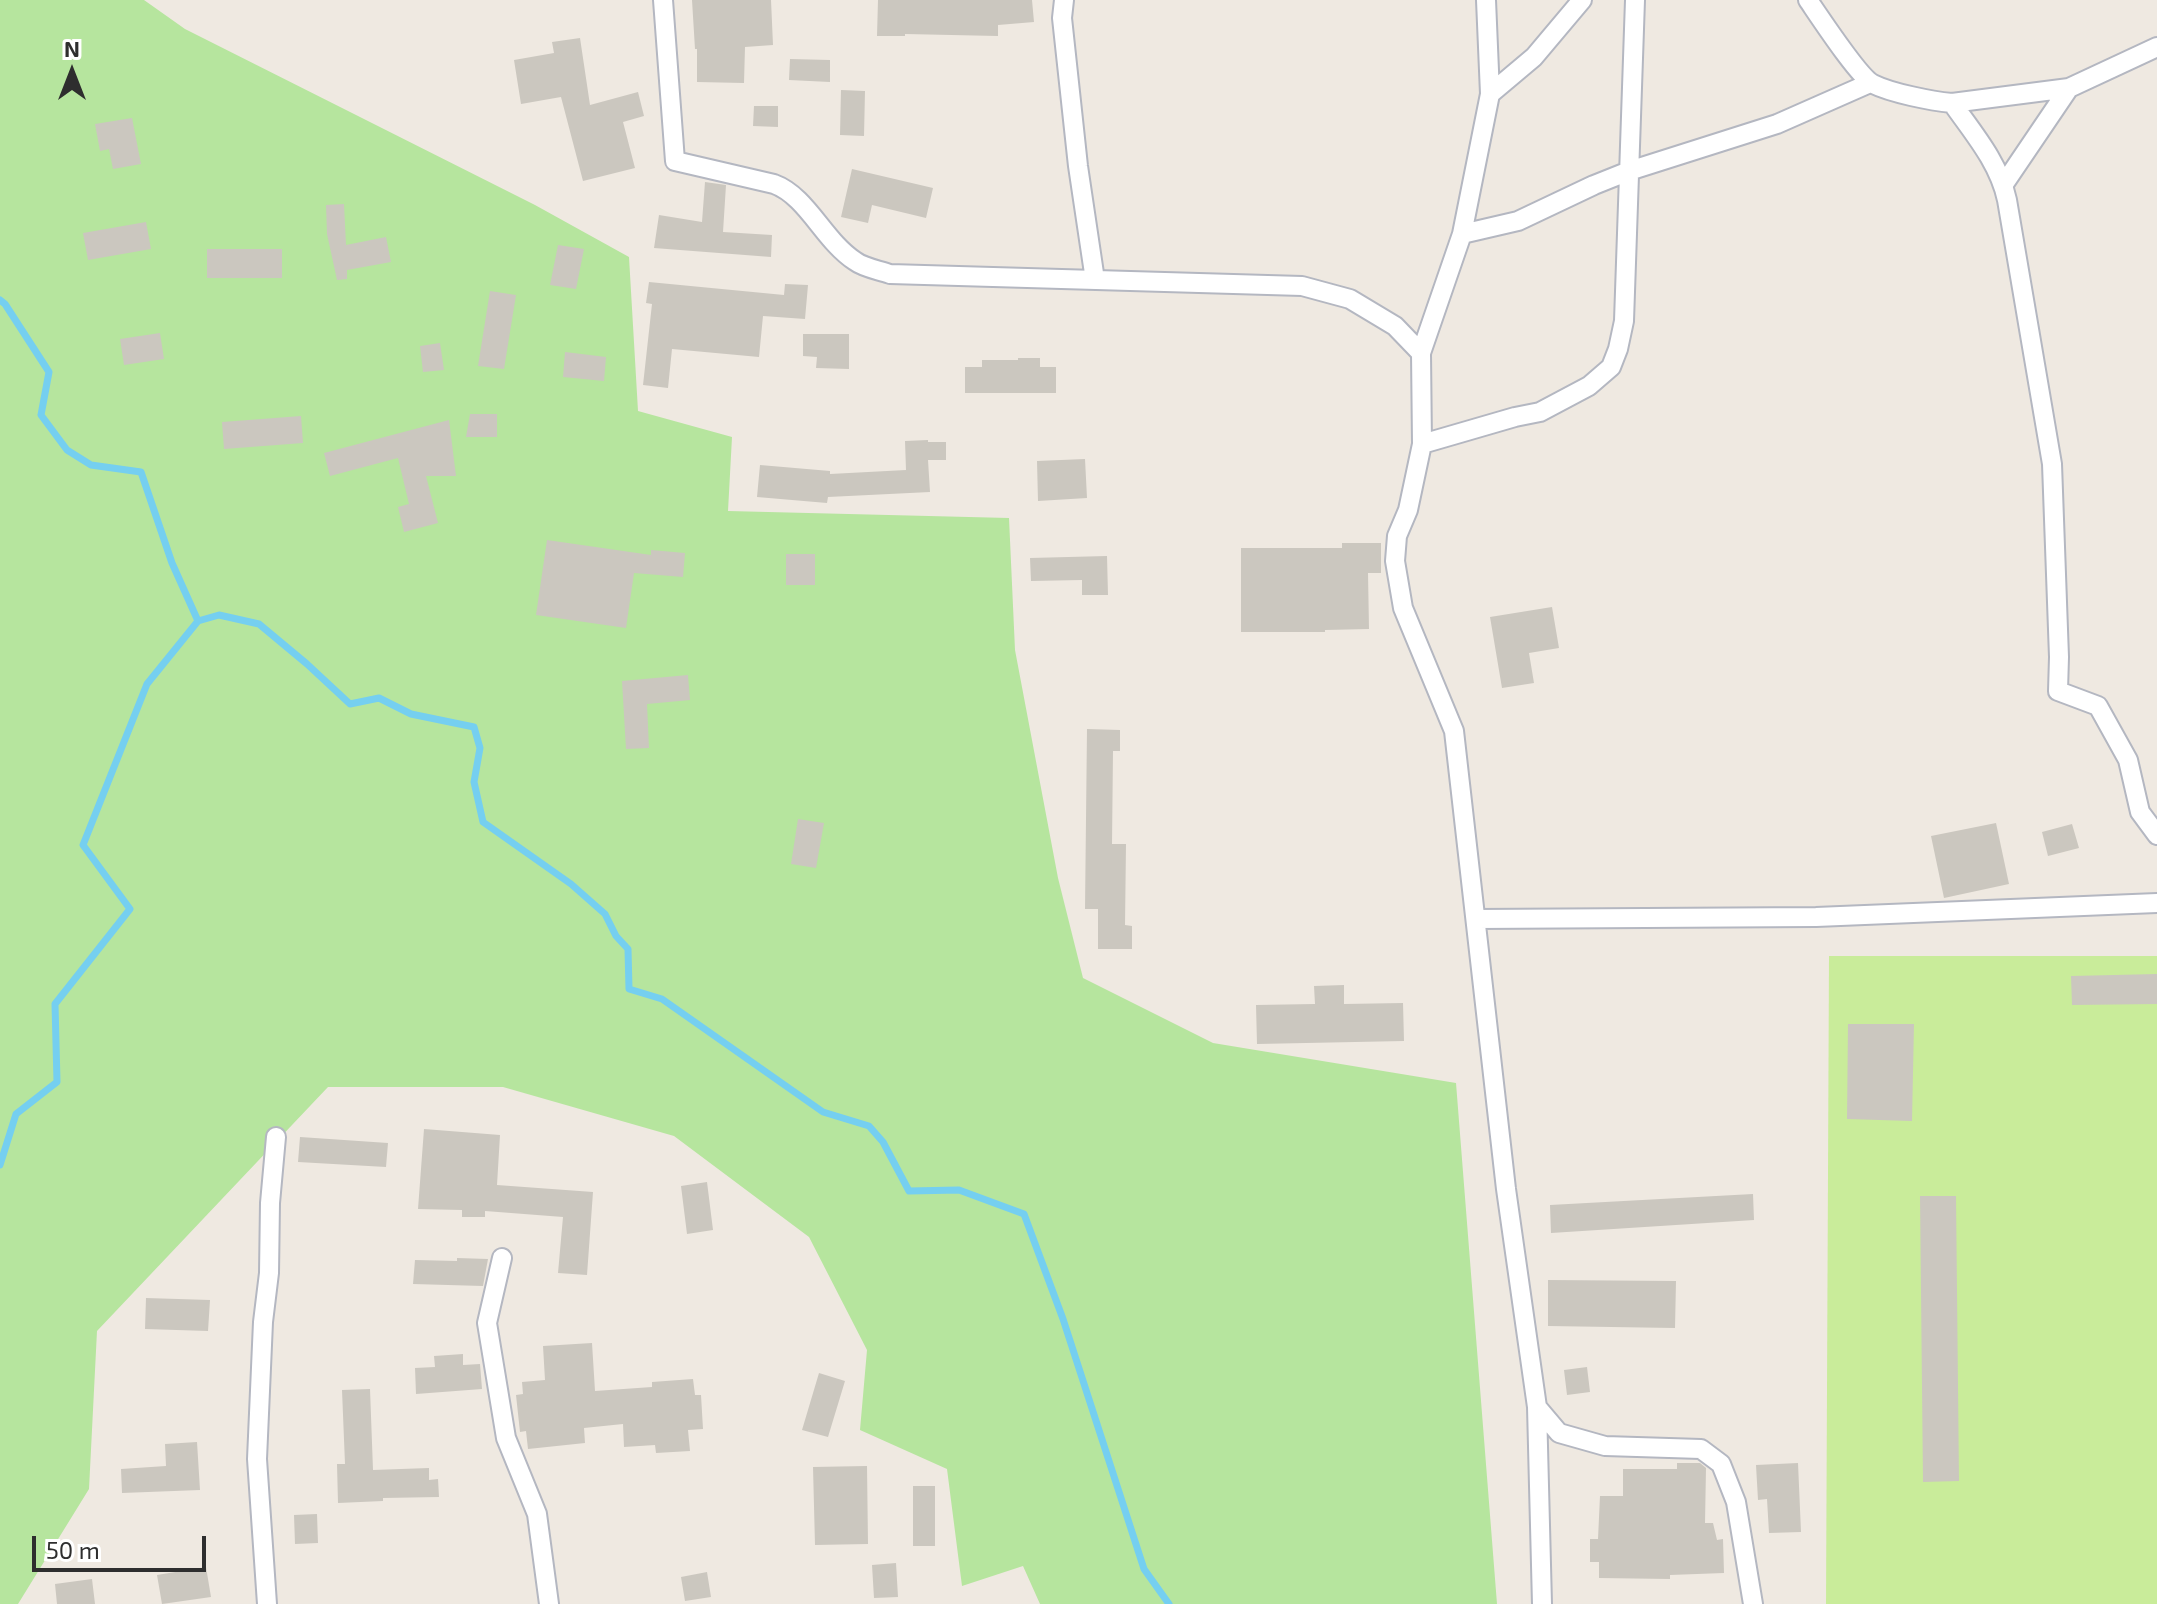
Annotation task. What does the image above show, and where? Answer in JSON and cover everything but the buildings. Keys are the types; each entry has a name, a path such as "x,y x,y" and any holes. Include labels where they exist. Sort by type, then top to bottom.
{"street":[{"path":"663,0 675,161 788,189 838,247 857,263 890,274 1302,286 1350,299 1395,326 1421,353"},
{"path":"1064,0 1062,18 1070,92 1095,280"},
{"path":"1486,0 1490,94 1462,234 1421,353 1422,444 1408,510 1397,536 1395,561 1403,608 1454,731 1506,1189 1537,1407 1542,1604"},
{"path":"1490,94 1534,57 1582,0"},
{"path":"1422,444 1540,412 1589,386 1611,367 1624,321 1635,0"},
{"path":"1808,0 1870,83 1932,101 1952,103 2069,88 2157,47"},
{"path":"1462,234 1518,221 1629,171 1777,124 1870,83"},
{"path":"2004,184 2069,88"},
{"path":"1952,103 1988,153 2004,184 2052,464 2058,691 2098,706 2128,760 2140,812 2157,835"},
{"path":"1476,919 1816,917 2157,903"},
{"path":"267,1604 257,1459 276,1137"},
{"path":"502,1258 487,1323 506,1438 537,1514 549,1604"},
{"path":"1537,1407 1559,1433 1605,1446 1701,1449 1721,1464 1736,1502 1753,1604"}],"green space":[{"path":"0,0 144,0 185,29 535,205 629,257 638,411 732,437 728,511 1009,518 1015,650 1058,878 1083,978 1213,1043 1456,1083 1497,1604 1040,1604 1023,1566 962,1586 947,1469 860,1430 867,1350 809,1237 674,1136 503,1087 328,1087 97,1331 89,1489 18,1604 0,1604"},
{"path":"1829,956 2157,956 2157,1604 1826,1604"}],"waterway":[{"path":"0,300 49,372 41,415 67,450 91,465 141,472 172,563 198,621 147,684 83,845 130,909 55,1004 57,1082 16,1114 0,1165"},
{"path":"198,621 219,615 259,624 350,704 379,698 411,714 474,727 480,748 474,782 483,822 571,884 605,914 616,936 628,949 629,989 662,999 823,1112 869,1126 883,1142 909,1191 959,1190 1024,1214 1063,1319 1144,1569 1169,1604"}]}
